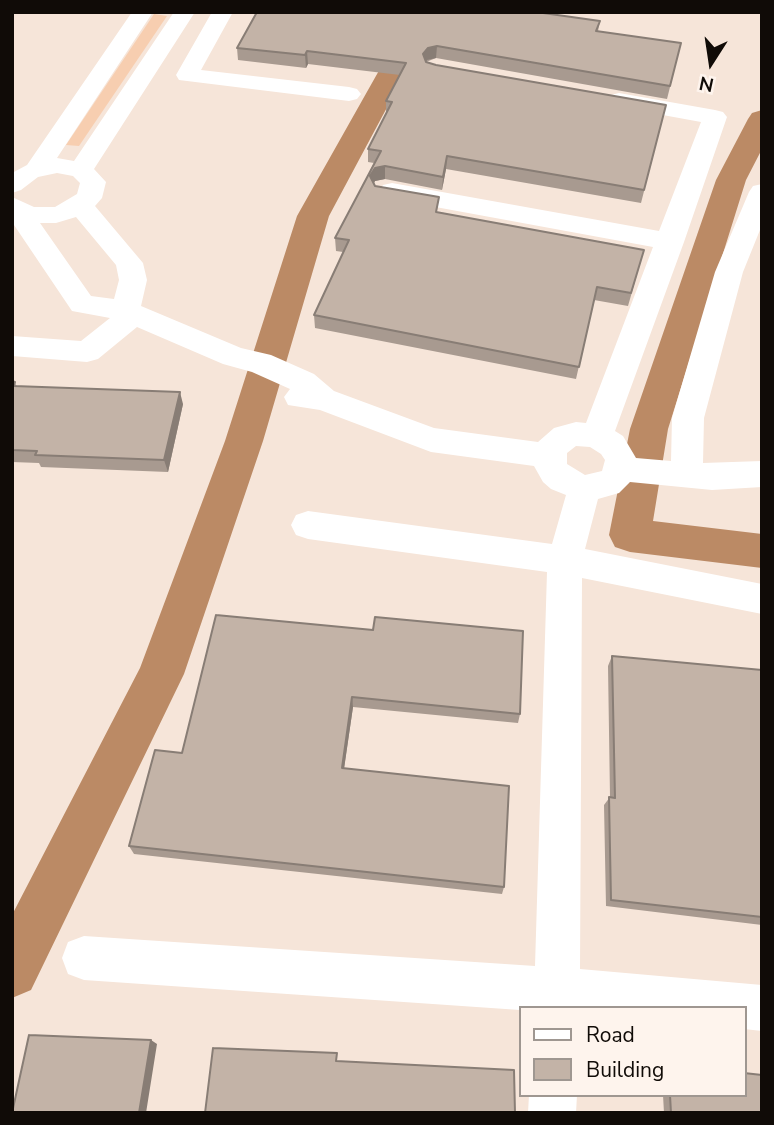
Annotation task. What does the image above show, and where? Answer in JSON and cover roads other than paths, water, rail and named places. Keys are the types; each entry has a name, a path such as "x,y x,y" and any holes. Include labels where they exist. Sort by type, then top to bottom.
{"street":[{"path":"18,188 143,12"},
{"path":"81,170 185,12"},
{"path":"223,12 187,75 349,94"},
{"path":"596,96 715,117 597,436"},
{"path":"57,165 81,170 93,182 93,190 80,205 56,215 29,215 18,188 57,165"},
{"path":"18,188 58,272 82,304 129,313 234,357 245,375 289,396 323,399 430,440 549,456"},
{"path":"385,190 671,242"},
{"path":"687,475 688,418 729,272 762,192"},
{"path":"12,346 88,352 129,313 134,280 129,263 80,205"},
{"path":"586,433 597,436 617,451 621,469 616,478 607,484 584,488 562,480 550,465 549,456 551,448 565,436 586,433"},
{"path":"621,469 712,477 762,474"},
{"path":"557,999 565,560 584,488"},
{"path":"308,525 565,560 762,599"},
{"path":"84,958 557,999 716,1006"}],"waterway":[{"path":"12,971 161,674 244,441 313,216 425,12"},
{"path":"762,119 731,180 649,429 630,535 762,551"}]}
